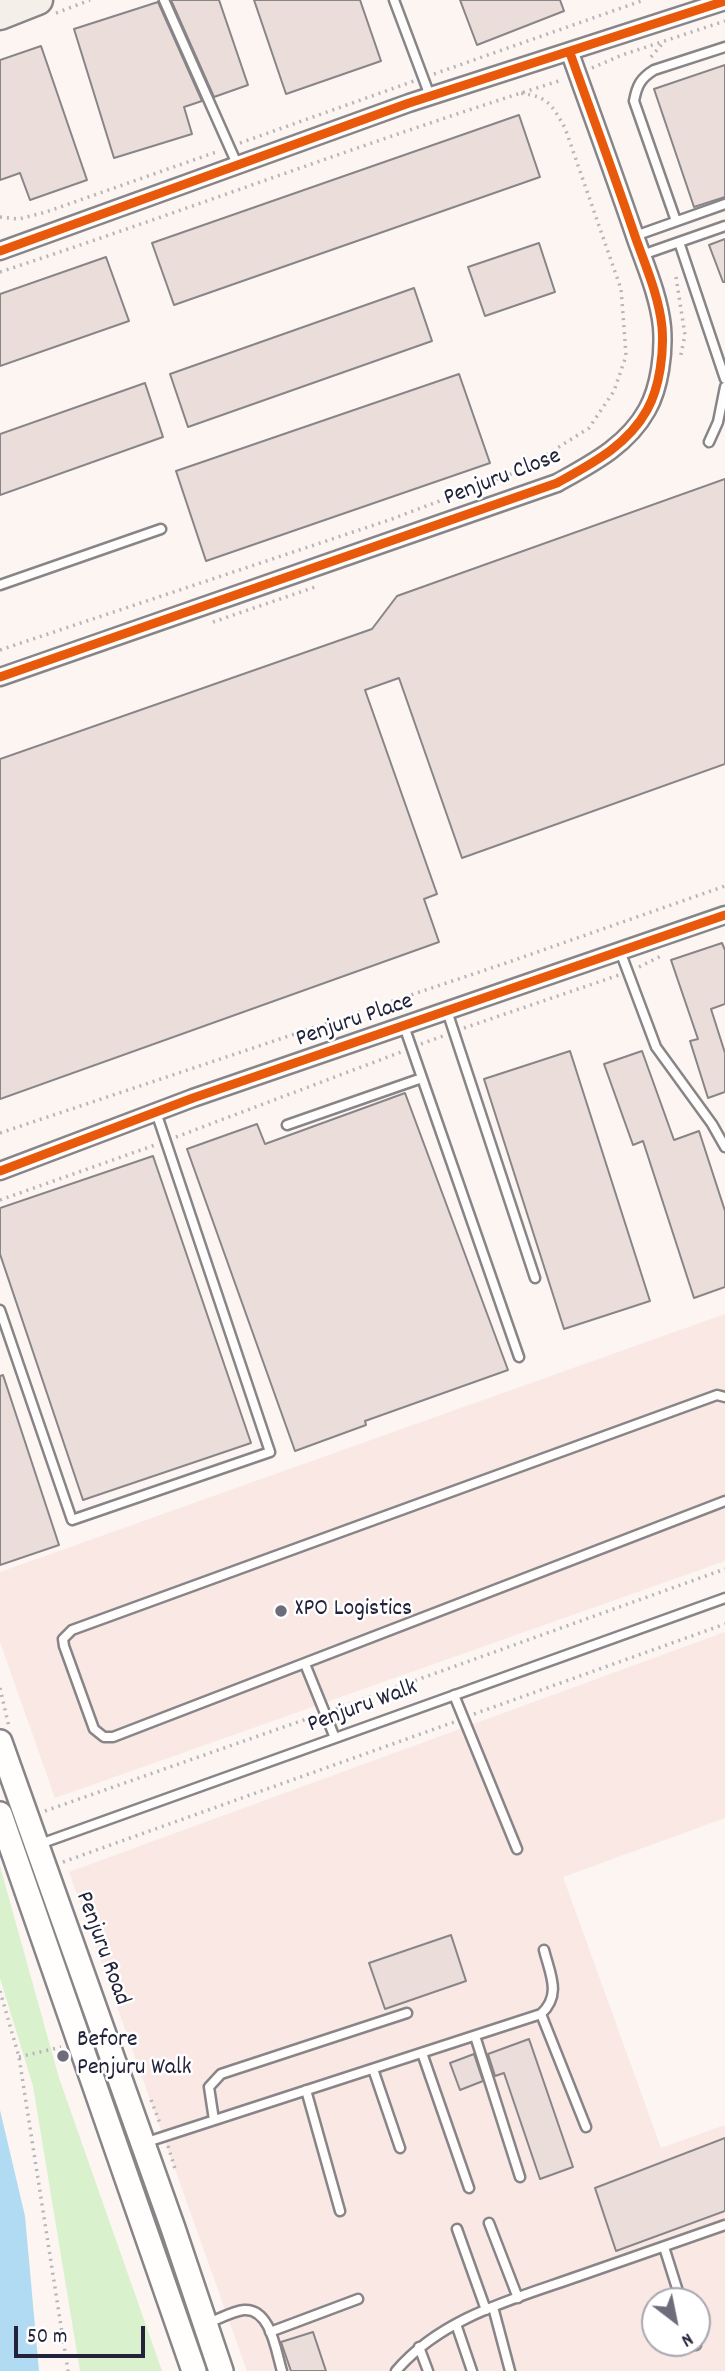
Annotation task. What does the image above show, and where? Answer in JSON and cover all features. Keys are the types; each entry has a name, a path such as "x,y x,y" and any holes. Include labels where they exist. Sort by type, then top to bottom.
{"highway":[{"path":"0,15 38,0"}],"main road":[{"name":"Penjuru Road","path":"0,1742 221,2371"},
{"name":"Penjuru Road","path":"0,1814 194,2371"}],"street":[{"path":"0,251 430,96 725,1"},
{"name":"Penjuru Close","path":"0,677 557,483 605,457 625,437 647,410 655,387 662,357 662,326 642,255 570,53"},
{"name":"Penjuru Place","path":"0,1171 156,1112 725,915"}],"lane":[{"path":"164,0 237,164"},
{"path":"394,0 430,96"},
{"path":"676,221 634,101 637,86 654,70 725,47"},
{"path":"635,236 725,204"},
{"path":"642,255 725,226"},
{"path":"675,243 725,379"},
{"path":"709,442 718,422 725,387"},
{"path":"0,585 161,529"},
{"path":"620,951 656,1047 712,1124 725,1147"},
{"path":"447,1011 534,1278"},
{"path":"404,1026 519,1357"},
{"path":"287,1125 422,1078"},
{"path":"0,1310 72,1520 270,1452 156,1112"},
{"path":"725,1397 717,1395 72,1630 63,1639 94,1729 104,1737 124,1734 725,1502"},
{"name":"Penjuru Walk","path":"14,1854 725,1598"},
{"path":"305,1664 335,1738"},
{"path":"454,1695 517,1849"},
{"path":"142,2143 541,2014 551,2006 554,1992 544,1950"},
{"path":"214,2120 209,2087 221,2074 407,2013"},
{"path":"541,2014 586,2127"},
{"path":"475,2036 520,2177"},
{"path":"422,2053 469,2189"},
{"path":"373,2069 400,2148"},
{"path":"306,2090 340,2211"},
{"path":"489,2222 518,2298"},
{"path":"396,2371 419,2347 441,2331 490,2308 725,2225"},
{"path":"457,2229 490,2308 510,2371"},
{"path":"664,2247 677,2287"},
{"path":"270,2332 358,2299"},
{"path":"205,2324 245,2310 256,2312 266,2321 282,2371"},
{"path":"456,2324 472,2371"},
{"path":"419,2347 429,2371"}],"path":[{"path":"0,217 19,219 46,212 644,0"},
{"path":"0,272 335,154 578,75 622,55 725,21"},
{"path":"649,59 663,43"},
{"path":"0,650 404,514 524,469 589,428 614,391 626,356 621,289 565,128 551,106 539,95 520,93"},
{"path":"675,243 685,335 677,370"},
{"path":"204,626 327,582"},
{"path":"0,1133 506,963 725,886"},
{"path":"0,1200 166,1141 454,1032 627,972 672,951"},
{"path":"40,1813 725,1569"},
{"path":"57,1864 725,1625"},
{"path":"0,1991 19,2057 68,2371"},
{"path":"19,2057 61,2047 82,2046"}],"shaded area":[{"path":"725,1314 725,1561 55,1798 0,1642 0,1572"},
{"path":"725,1632 725,1818 563,1877 661,2148 725,2125 725,2371 247,2371 69,1872"}],"green space":[{"path":"0,1866 59,2078 162,2371 80,2371 33,2086 0,1978"}],"water":[{"path":"0,2110 25,2216 39,2371 0,2371"}],"building":[{"path":"171,0 219,0 248,85 214,97"},
{"path":"254,0 360,0 381,61 286,94"},
{"path":"460,0 560,0 564,11 477,45"},
{"path":"158,2 202,101 184,107 192,134 114,158 74,29"},
{"path":"41,46 87,180 30,200 20,173 0,180 0,60"},
{"path":"725,65 725,197 694,207 654,89"},
{"path":"519,115 540,177 174,305 152,243"},
{"path":"725,239 725,282 723,282 709,245"},
{"path":"539,243 555,292 485,316 468,267"},
{"path":"106,257 129,321 0,366 0,294"},
{"path":"414,288 432,341 188,427 170,374"},
{"path":"459,374 490,463 206,561 176,471"},
{"path":"145,383 163,437 0,495 0,434"},
{"path":"725,479 725,764 462,858 399,678 365,690 437,894 424,899 439,942 0,1099 0,759 372,629 397,596"},
{"path":"722,943 725,950 725,1004 711,1009 725,1053 725,1092 708,1098 690,1041 698,1039 671,960"},
{"path":"570,1051 650,1301 564,1329 484,1079"},
{"path":"642,1051 674,1140 699,1131 725,1211 725,1287 694,1298 643,1141 633,1145 604,1064"},
{"path":"405,1093 508,1370 365,1421 366,1425 295,1451 187,1149 257,1124 265,1144"},
{"path":"153,1156 251,1443 83,1500 0,1254 0,1208"},
{"path":"3,1375 59,1545 0,1565 0,1376"},
{"path":"451,1935 466,1981 385,2009 369,1963"},
{"path":"529,2039 573,2167 540,2179 504,2073 495,2076 488,2054"},
{"path":"474,2054 483,2081 460,2090 450,2063"},
{"path":"725,2138 725,2211 616,2251 595,2188"},
{"path":"313,2332 326,2371 291,2371 281,2342"}],"cycle path":[{"path":"0,251 409,103 725,1"},
{"path":"0,677 557,483 607,453 629,434 647,410 658,380 662,327 652,282 570,53"},
{"path":"0,1171 193,1098 725,915"}],"place":[{"name":"XPO Logistics","path":"281,1611"},
{"name":"Before Penjuru Walk","path":"63,2056"}]}
